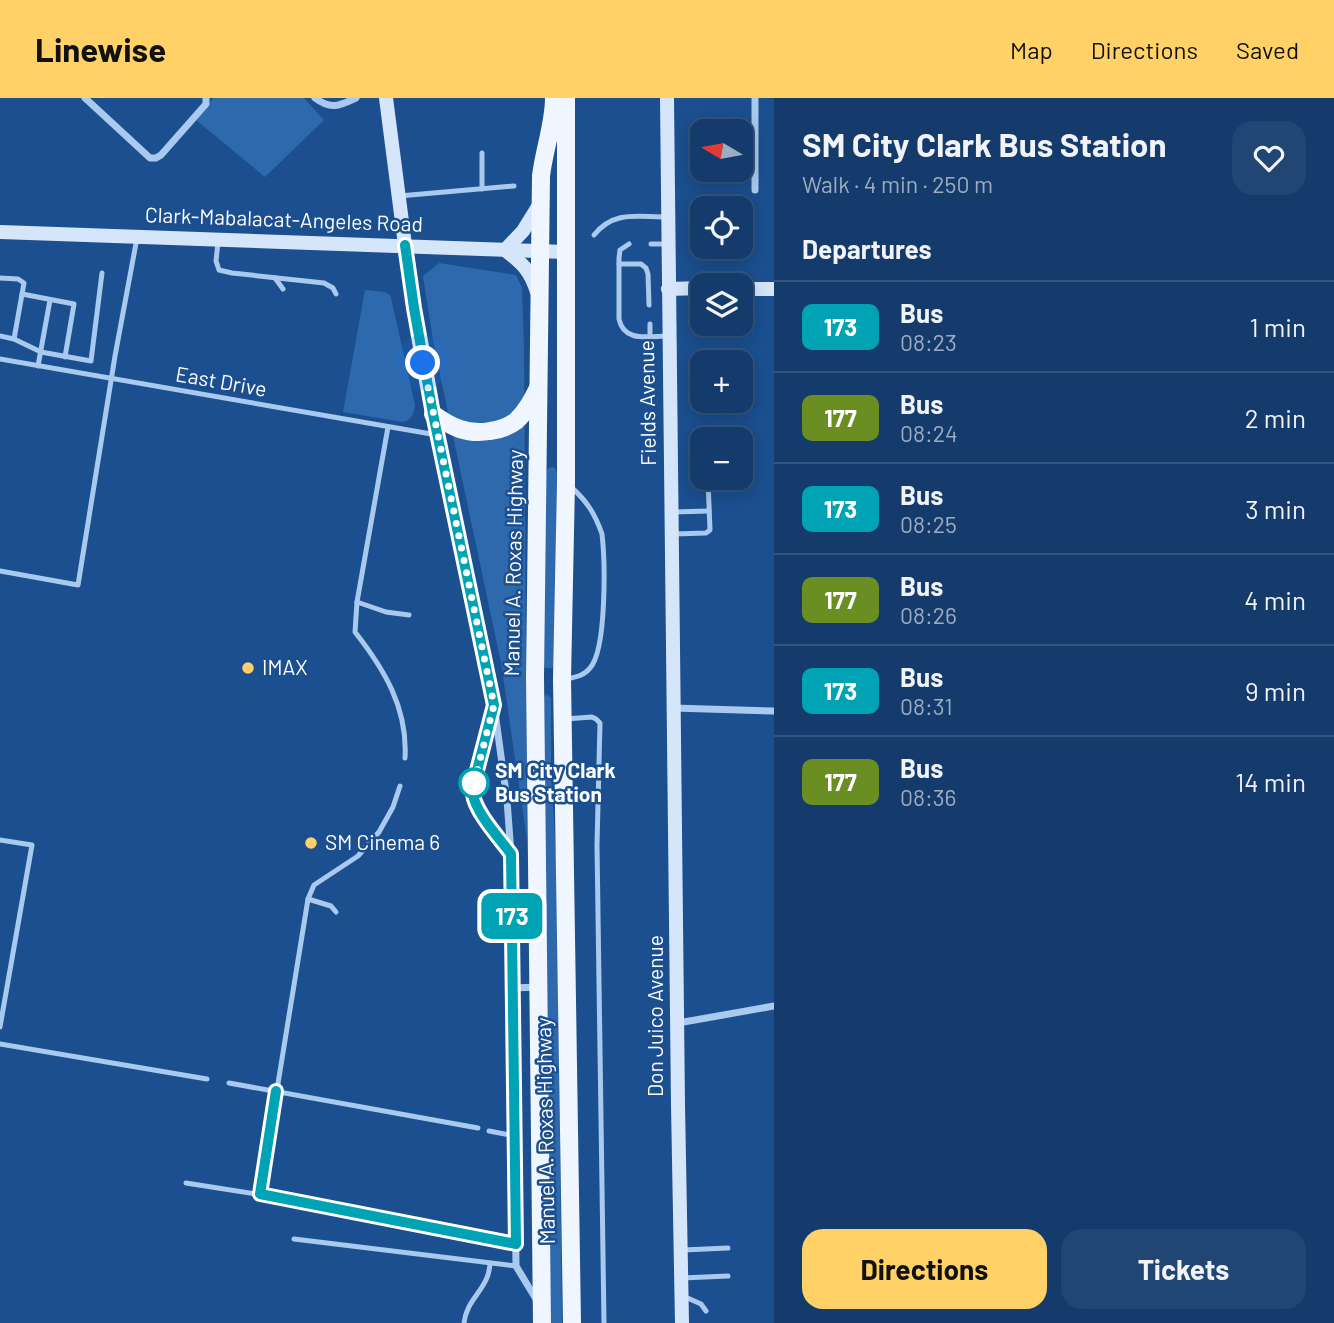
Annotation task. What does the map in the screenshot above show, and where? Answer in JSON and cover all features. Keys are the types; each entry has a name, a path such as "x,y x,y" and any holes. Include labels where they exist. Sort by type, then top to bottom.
{"main road":[{"path":"386,98 405,245"},
{"name":"Manuel A. Roxas Highway","path":"542,1316 535,697 541,176 554,98"},
{"name":"Manuel A. Roxas Highway","path":"566,98 566,483 562,679 572,1323"},
{"name":"Fields Avenue","path":"667,98 669,336 675,360 671,512 673,708"},
{"path":"540,302 528,269 505,250 528,224 541,202"},
{"name":"Clark-Mabalacat-Angeles Road","path":"0,232 566,252"},
{"path":"668,289 690,288"},
{"path":"753,289 774,289"},
{"path":"433,414 448,425 466,432 501,429 515,421 530,404 539,385"},
{"path":"535,697 542,684 549,681 557,688 559,816 564,827"},
{"name":"Don Juico Avenue","path":"673,708 682,1323"}],"street":[{"path":"85,98 150,158 160,155 206,104 206,98"},
{"path":"315,98 330,106 356,98"},
{"path":"755,98 755,190"},
{"path":"405,245 437,435 494,705 507,800 511,854 516,1266 542,1316"},
{"path":"673,708 774,710"},
{"path":"513,988 539,987"},
{"path":"678,1023 774,1006"}],"lane":[{"path":"482,153 482,188"},
{"path":"399,196 514,186"},
{"path":"594,234 618,217 668,217"},
{"path":"0,571 78,585 137,236"},
{"path":"218,239 216,261 219,270 324,283 333,288 336,294"},
{"path":"629,244 620,250 618,264 620,326 623,331 634,336 669,336"},
{"path":"650,244 668,244"},
{"path":"618,264 641,264 646,268 649,305"},
{"path":"0,336 14,339 41,352 91,361 102,272"},
{"path":"0,278 18,279 24,283 14,339"},
{"path":"275,278 283,289"},
{"path":"22,294 74,304 65,357"},
{"path":"38,366 50,300"},
{"path":"650,324 650,336"},
{"name":"East Drive","path":"0,359 437,435"},
{"path":"388,427 355,632 376,659 389,682 401,713 407,739 405,758"},
{"path":"562,679 580,676 588,672 593,665 602,636 603,609 602,534 585,499 566,483"},
{"path":"671,534 710,530 708,490"},
{"path":"671,512 709,511"},
{"path":"358,602 386,612 409,615"},
{"path":"494,705 473,793 483,816 511,854"},
{"path":"563,719 592,717 600,723 597,845 604,1323"},
{"path":"260,1194 308,899 314,885 358,856 379,832 393,807 400,786"},
{"path":"0,840 32,845 0,1027"},
{"path":"308,899 331,906 336,912"},
{"path":"0,1044 98,1064 207,1079"},
{"path":"229,1083 478,1128"},
{"path":"489,1131 515,1136"},
{"path":"186,1183 260,1194 516,1244"},
{"path":"294,1239 516,1266"},
{"path":"680,1250 728,1248"},
{"path":"464,1323 473,1298 488,1275 490,1263"},
{"path":"681,1278 728,1276"},
{"path":"681,1296 701,1304 706,1311"}],"shaded area":[{"path":"212,98 304,98 324,120 265,177 196,120"},
{"path":"439,263 516,275 522,288 527,840 501,663 434,346 423,276"},
{"path":"365,290 385,292 391,298 415,405 412,416 402,422 343,412"},
{"path":"553,467 557,474 555,662 552,668 546,668 543,666 546,471"},
{"path":"547,694 551,698 551,771 557,872 562,1323 549,1323 543,697"}],"bus line":[{"name":"173","path":"276,1091 260,1194 516,1244 511,854 483,816 473,793 494,705 433,414 405,245"}],"place":[{"name":"IMAX","path":"248,668"},
{"name":"SM City Clark Bus Station","path":"474,783"},
{"name":"SM Cinema 6","path":"311,843"}],"route":[{"path":"423,363 494,705 474,783"}]}
